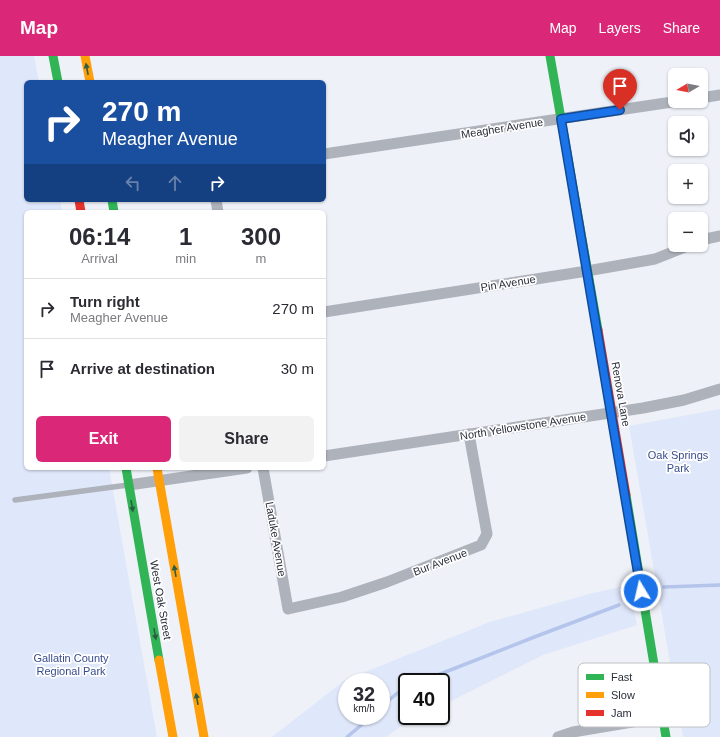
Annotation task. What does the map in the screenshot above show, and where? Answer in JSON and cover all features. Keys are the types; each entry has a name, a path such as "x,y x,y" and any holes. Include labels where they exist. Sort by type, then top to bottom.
{"street":[{"path":"53,56 58,80"},
{"path":"85,56 90,80"},
{"name":"Renova Lane","path":"550,56 612,413 653,663"},
{"path":"708,97 720,95"},
{"name":"Meagher Avenue","path":"326,154 668,103"},
{"path":"708,239 720,236"},
{"name":"Pin Avenue","path":"326,312 587,271 655,259 672,252"},
{"name":"North Yellowstone Avenue","path":"326,456 612,413 684,400 720,389"},
{"name":"Bur Avenue","path":"288,609 342,597 386,582 481,545 487,534 469,434"},
{"name":"West Oak Street","path":"126,470 173,737"},
{"name":"West Oak Street","path":"157,470 204,737"},
{"path":"129,485 234,470"},
{"name":"Laduke Avenue","path":"263,470 288,609"},
{"path":"558,737 574,732 603,727"},
{"name":"Renova Lane","path":"664,727 666,737"}],"lane":[{"path":"15,500 129,485"}],"green space":[{"name":"Gallatin County Regional Park","path":"0,56 34,56 39,80 24,80 24,202 60,202 62,210 24,210 24,470 109,470 157,737 0,737"},
{"name":"Oak Springs Park","path":"720,409 720,737 683,737 681,727 710,727 710,663 670,663 629,426"},
{"path":"629,585 637,625 543,655 450,702 450,673 398,673 398,725 404,725 386,737 272,737 338,685 338,725 390,725 390,673 362,673 490,622 589,594"}],"waterway":[{"path":"664,587 720,585"},
{"path":"443,673 619,605"},
{"path":"390,699 398,693"},
{"path":"347,737 361,725"}],"traffic: fast":[{"path":"53,56 58,80"},
{"path":"550,56 598,330"},
{"path":"112,202 114,210"},
{"path":"126,470 159,660"},
{"path":"626,495 654,663"},
{"path":"664,727 666,737"}],"traffic: slow":[{"path":"85,56 90,80"},
{"path":"157,470 204,737"},
{"path":"159,660 173,737"}],"traffic: jam":[{"path":"79,202 81,210"},
{"path":"598,330 626,495"}],"route":[{"path":"620,110 561,119 641,591"}]}
